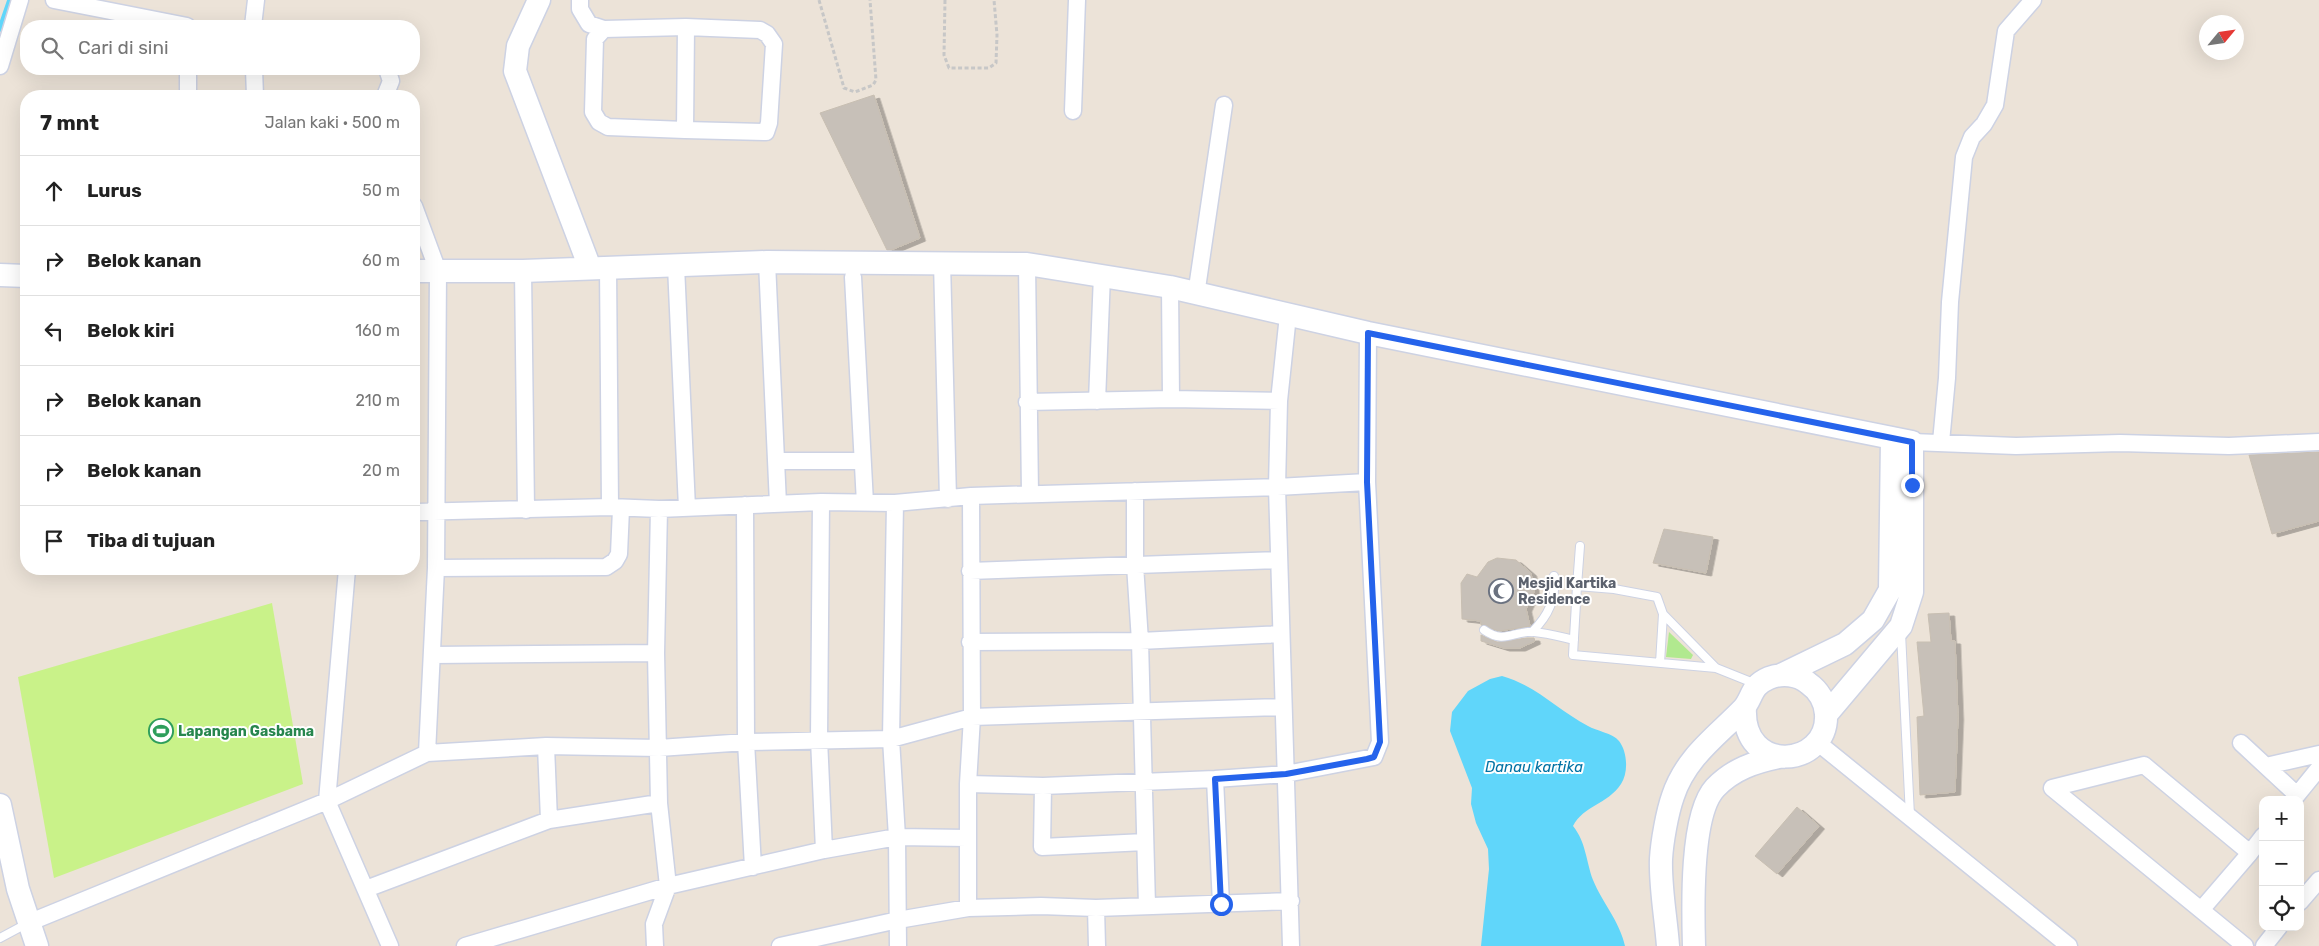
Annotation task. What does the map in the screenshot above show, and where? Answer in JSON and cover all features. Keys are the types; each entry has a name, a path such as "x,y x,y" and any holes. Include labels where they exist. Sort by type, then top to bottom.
{"street":[{"path":"0,66 20,0"},
{"path":"54,0 156,20"},
{"path":"254,20 256,0"},
{"path":"436,568 606,567 615,561 619,554 615,508 604,267 574,222 515,70 518,46 538,0"},
{"path":"580,0 580,9 589,24 604,29 686,27 760,30 767,34 774,44 769,123 766,132 608,127 599,122 593,112 594,54 595,39 604,29"},
{"path":"1072,111 1077,0"},
{"path":"1941,442 1947,378 1950,302 1964,157 1972,137 1984,124 1995,105 2006,31 2033,0"},
{"path":"684,130 686,27"},
{"path":"188,75 188,90"},
{"path":"254,75 255,90"},
{"path":"387,90 391,82 389,75"},
{"path":"1196,295 1224,105"},
{"path":"420,222 438,270 436,568 427,753"},
{"path":"420,271 523,271 767,262 1027,264 1170,287 1196,295 1368,333 1902,440 2016,446 2120,443 2229,446 2319,442"},
{"path":"767,262 778,504"},
{"path":"942,262 948,499"},
{"path":"1027,264 1027,402 1030,494"},
{"path":"676,266 687,508"},
{"path":"523,271 526,510"},
{"path":"0,275 20,276"},
{"path":"1097,401 1102,275"},
{"path":"853,277 865,502"},
{"path":"1170,287 1171,399"},
{"path":"1288,315 1279,401 1277,487 1291,946"},
{"path":"968,784 1043,786 1215,779 1286,774 1374,757 1380,742 1367,482 1368,333"},
{"path":"1027,402 1171,399 1279,401"},
{"path":"1826,715 1901,626 1912,592 1902,440"},
{"path":"1779,757 1765,752 1754,744 1747,733 1744,720 1745,707 1749,695 1768,678 1781,675 1845,644 1873,620 1890,590 1902,440"},
{"path":"776,461 862,461"},
{"path":"420,512 615,508 659,509 821,502 895,503 972,496 1277,487 1367,482"},
{"path":"1135,491 1135,565 1140,641 1147,906"},
{"path":"968,908 968,784 972,717 970,571 972,496"},
{"path":"821,502 819,739 824,850"},
{"path":"895,503 891,739 897,837 898,946"},
{"path":"745,505 746,742 752,867"},
{"path":"655,946 654,924 668,886 659,803 656,653 659,509"},
{"path":"970,571 1279,560"},
{"path":"346,575 327,801 390,946"},
{"path":"970,642 1140,641 1280,634"},
{"path":"433,655 656,653"},
{"path":"1694,946 1694,860 1703,809 1714,790 1729,776 1751,763 1779,757 1794,757 1806,752 1817,742 1824,730 1826,715 1824,701 1816,689 1806,681 1794,676 1781,675"},
{"path":"28,922 327,801 427,753 546,746 659,748 819,739 891,739 972,717 1142,710 1283,707"},
{"path":"1668,946 1661,860 1673,797 1684,769 1702,746 1745,707"},
{"path":"1817,742 2069,946"},
{"path":"2241,743 2294,796"},
{"path":"546,746 549,820"},
{"path":"2266,766 2319,754"},
{"path":"2245,946 2052,788 2144,764 2250,853"},
{"path":"2296,796 2319,768"},
{"path":"1215,779 1221,904"},
{"path":"1043,786 1042,847 1145,842"},
{"path":"366,889 549,820 659,803"},
{"path":"0,805 10,861 37,946"},
{"path":"465,946 668,886 824,850 897,837 967,838"},
{"path":"2201,910 2259,841"},
{"path":"2304,897 2319,880"},
{"path":"780,946 819,942 898,920 968,908 1041,906 1096,908 1290,901"},
{"path":"1096,908 1096,946"},
{"path":"2264,946 2277,931"}],"lane":[{"path":"1580,546 1573,656 1716,668 1758,685"},
{"path":"1532,632 1543,621 1550,608 1556,592 1554,576"},
{"path":"1577,586 1614,589 1656,597 1664,614 1716,668"},
{"path":"1660,664 1664,614"},
{"path":"1901,626 1910,818"},
{"path":"1484,630 1493,636 1505,637 1532,632 1574,640"},
{"path":"0,938 28,922"}],"path":[{"path":"820,0 844,88 855,92 874,85 876,80 870,0"},
{"path":"945,0 945,64 949,68 989,68 996,63 998,54 994,0"}],"green space":[{"name":"Lapangan Gasbama","path":"272,603 303,784 54,878 18,677"},
{"path":"1669,632 1693,655 1691,659 1666,657"}],"water":[{"name":"Danau kartika","path":"1502,676 1525,685 1588,726 1613,736 1622,745 1626,768 1621,784 1609,796 1583,814 1573,826 1581,839 1593,880 1615,920 1625,946 1481,946 1489,869 1488,849 1476,823 1471,804 1472,788 1450,731 1452,712 1468,691 1490,679"}],"building":[{"path":"874,95 920,238 891,250 887,250 820,113"},
{"path":"2319,452 2319,521 2272,534 2249,455"},
{"path":"1664,529 1713,537 1706,573 1653,563"},
{"name":"Mesjid Kartika Residence","path":"1497,558 1516,560 1531,573 1534,592 1526,609 1530,626 1499,631 1481,625 1481,621 1462,619 1461,583 1467,574 1477,577 1488,562"},
{"path":"1949,613 1951,641 1955,641 1958,717 1955,792 1920,795 1917,717 1924,716 1917,642 1931,642 1928,614"},
{"path":"1481,635 1497,642 1527,638 1534,638 1535,641 1520,648 1504,648 1481,641"},
{"path":"1797,807 1819,826 1777,874 1755,856"}],"waterway":[{"path":"0,29 10,0"}],"place":[{"name":"Mesjid Kartika Residence","path":"1501,591"},
{"name":"Lapangan Gasbama","path":"161,731"}],"route":[{"path":"1221,904 1215,779 1286,774 1367,759 1374,757 1378,751 1380,742 1367,482 1368,333 1912,442 1912,485"}]}
